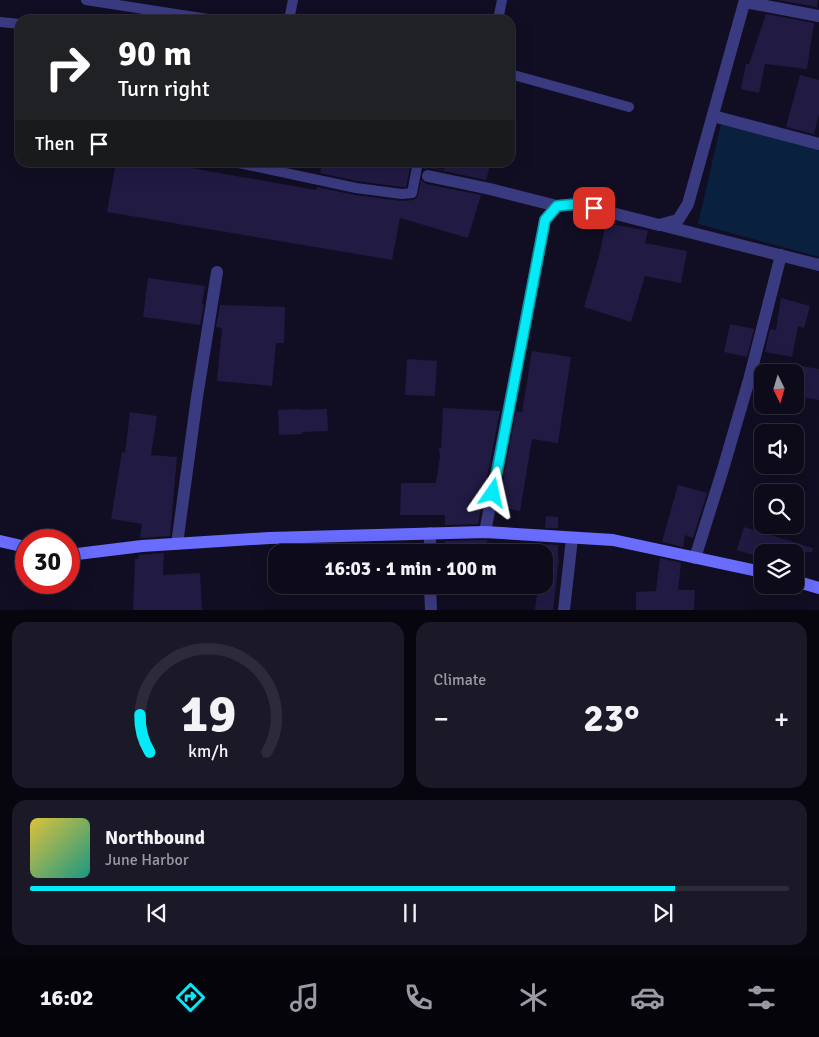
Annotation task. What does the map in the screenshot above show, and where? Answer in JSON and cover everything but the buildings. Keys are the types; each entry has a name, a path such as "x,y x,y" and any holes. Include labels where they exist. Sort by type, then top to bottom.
{"street":[{"path":"659,225 678,220 688,204 745,1 819,16"},
{"path":"713,116 819,144"},
{"path":"428,176 557,206 577,204 819,265"},
{"path":"486,532 545,220 557,206"},
{"path":"695,558 749,380 781,255"},
{"path":"177,544 197,397 217,272"},
{"path":"80,554 142,546 269,538 486,532 613,540 754,570"},
{"path":"430,533 430,544"},
{"path":"564,610 572,538"},
{"path":"0,542 15,545"},
{"path":"804,584 819,588"},
{"path":"430,594 430,610"}],"lane":[{"path":"86,0 182,15"},
{"path":"290,15 293,0"},
{"path":"499,15 502,0"},
{"path":"0,22 15,24"},
{"path":"515,75 629,107"},
{"path":"258,167 356,188 402,194 412,193 417,167"},
{"path":"287,173 288,167"}],"water":[{"path":"721,124 819,149 819,257 698,224"}],"route":[{"path":"493,493 545,220 557,206 577,204 594,208"}]}
